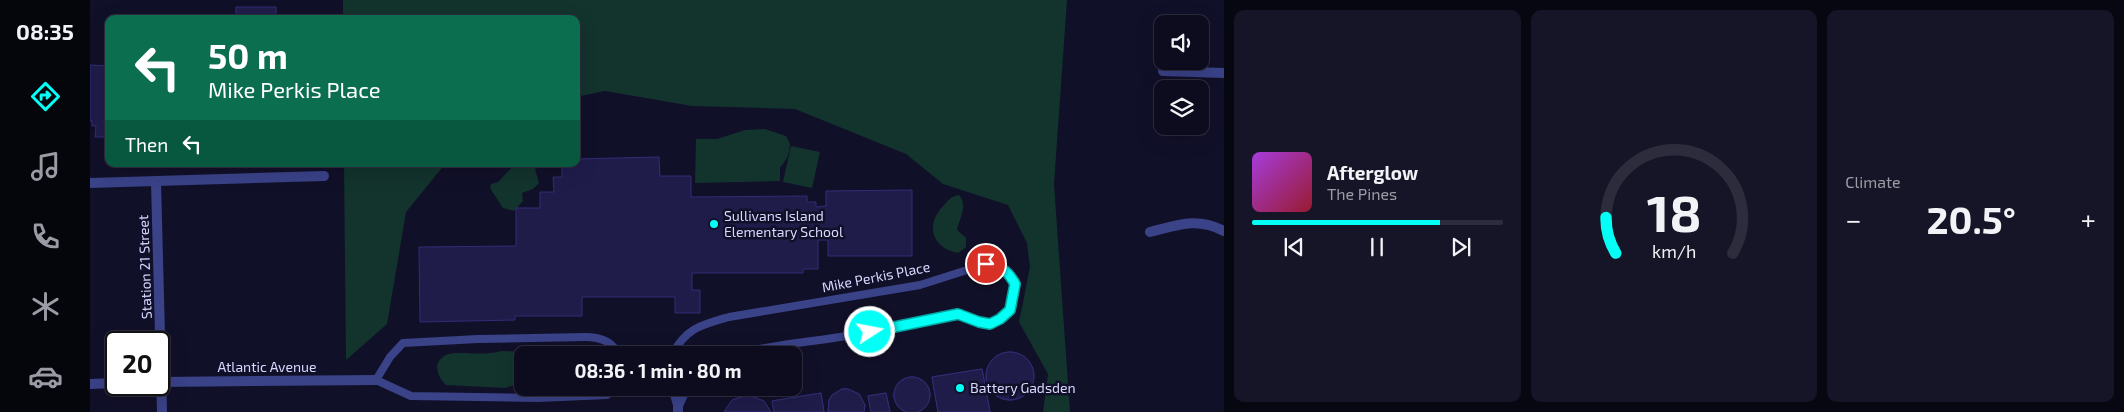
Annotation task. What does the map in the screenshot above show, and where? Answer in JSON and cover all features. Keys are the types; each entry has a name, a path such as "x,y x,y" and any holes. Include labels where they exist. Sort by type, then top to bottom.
{"street":[{"path":"1163,71 1224,73"},
{"path":"90,184 324,176"},
{"name":"Station 21 Street","path":"156,182 160,331"},
{"path":"1150,232 1197,222 1224,230"},
{"name":"Atlantic Avenue","path":"170,381 376,380"},
{"path":"90,384 105,383"},
{"name":"Station 21 Street","path":"161,396 162,412"}],"lane":[{"name":"Mike Perkis Place","path":"676,346 689,331 729,317 920,285 986,264 998,266 1009,273 1015,284 1010,310 1000,319 990,324 958,314 852,335 773,346"},
{"path":"584,396 538,398 411,396 376,380 390,357 403,344 478,339 597,337 608,342 611,346"},
{"path":"674,396 678,410"},
{"path":"678,410 684,396"}],"green space":[{"path":"343,0 1067,0 1054,184 1070,412 1043,412 1048,374 1019,322 1030,267 1027,243 1008,205 943,184 906,154 795,109 692,106 605,91 580,96 580,15 343,15"},
{"path":"765,129 786,136 790,144 787,158 780,168 780,181 695,183 696,139 717,139 745,130"},
{"path":"791,146 820,152 812,188 783,182"},
{"path":"344,167 443,167 406,212 387,324 346,360"},
{"path":"512,167 537,167 535,169 539,183 533,189 522,193 523,201 514,211 503,208 490,188 491,184 498,182"},
{"path":"959,195 962,199 963,207 957,230 966,238 966,247 958,253 942,246 937,241 933,228 937,213 952,198"},
{"path":"514,351 514,385 505,388 446,385 437,370 441,358 446,355 456,353"}],"building":[{"path":"236,7 276,7 276,15 236,15"},
{"path":"90,65 105,66 105,137 95,137 96,126 92,126 92,121 90,121"},
{"name":"Sullivans Island Elementary School","path":"659,157 660,176 691,176 691,197 807,196 807,202 816,202 816,207 826,206 826,191 912,190 912,256 828,256 828,240 818,240 818,269 803,269 803,273 692,273 692,290 700,290 700,313 675,313 675,297 582,297 582,316 515,316 515,320 420,322 419,247 516,246 516,208 540,208 540,192 554,192 553,177 562,177 562,167 580,167 580,159"},
{"name":"Battery Gadsden","path":"1005,352 1015,352 1024,356 1030,362 1033,367 1033,385 1024,396 1015,400 1005,400 996,396 990,390 986,381 986,371 990,362 996,356"},
{"name":"Battery Gadsden","path":"1005,352 1015,352 1024,356 1030,362 1033,367 1033,385 1024,396 1015,400 1005,400 996,396 990,390 986,381 986,371 990,362 996,356"},
{"name":"Battery Gadsden","path":"982,369 990,412 938,412 932,377"},
{"name":"Battery Gadsden","path":"982,369 990,412 938,412 932,377"},
{"name":"Battery Gadsden","path":"912,377 919,378 925,382 929,388 929,402 925,408 919,412 912,413 905,412 899,408 895,402 894,395 895,388 899,382 905,378"},
{"name":"Battery Gadsden","path":"912,377 919,378 925,382 929,388 929,402 925,408 919,412 912,413 905,412 899,408 895,402 894,395 895,388 899,382 905,378"},
{"path":"842,389 848,389 859,394 865,405 864,412 828,412 829,400 832,395"},
{"path":"842,389 848,389 859,394 865,405 864,412 828,412 829,400 832,395"},
{"path":"821,393 824,412 774,412 772,401"},
{"path":"821,393 824,412 774,412 772,401"},
{"path":"886,393 890,412 871,412 868,396"},
{"path":"886,393 890,412 871,412 868,396"},
{"path":"751,396 764,401 771,412 724,412 732,400"},
{"path":"751,396 764,401 771,412 724,412 732,400"}],"place":[{"name":"Sullivans Island Elementary School","path":"714,224"},
{"name":"Battery Gadsden","path":"960,388"}],"route":[{"path":"870,332 958,314 990,324 1000,319 1010,310 1014,298 1015,284 1009,273 998,266 986,264"}]}
